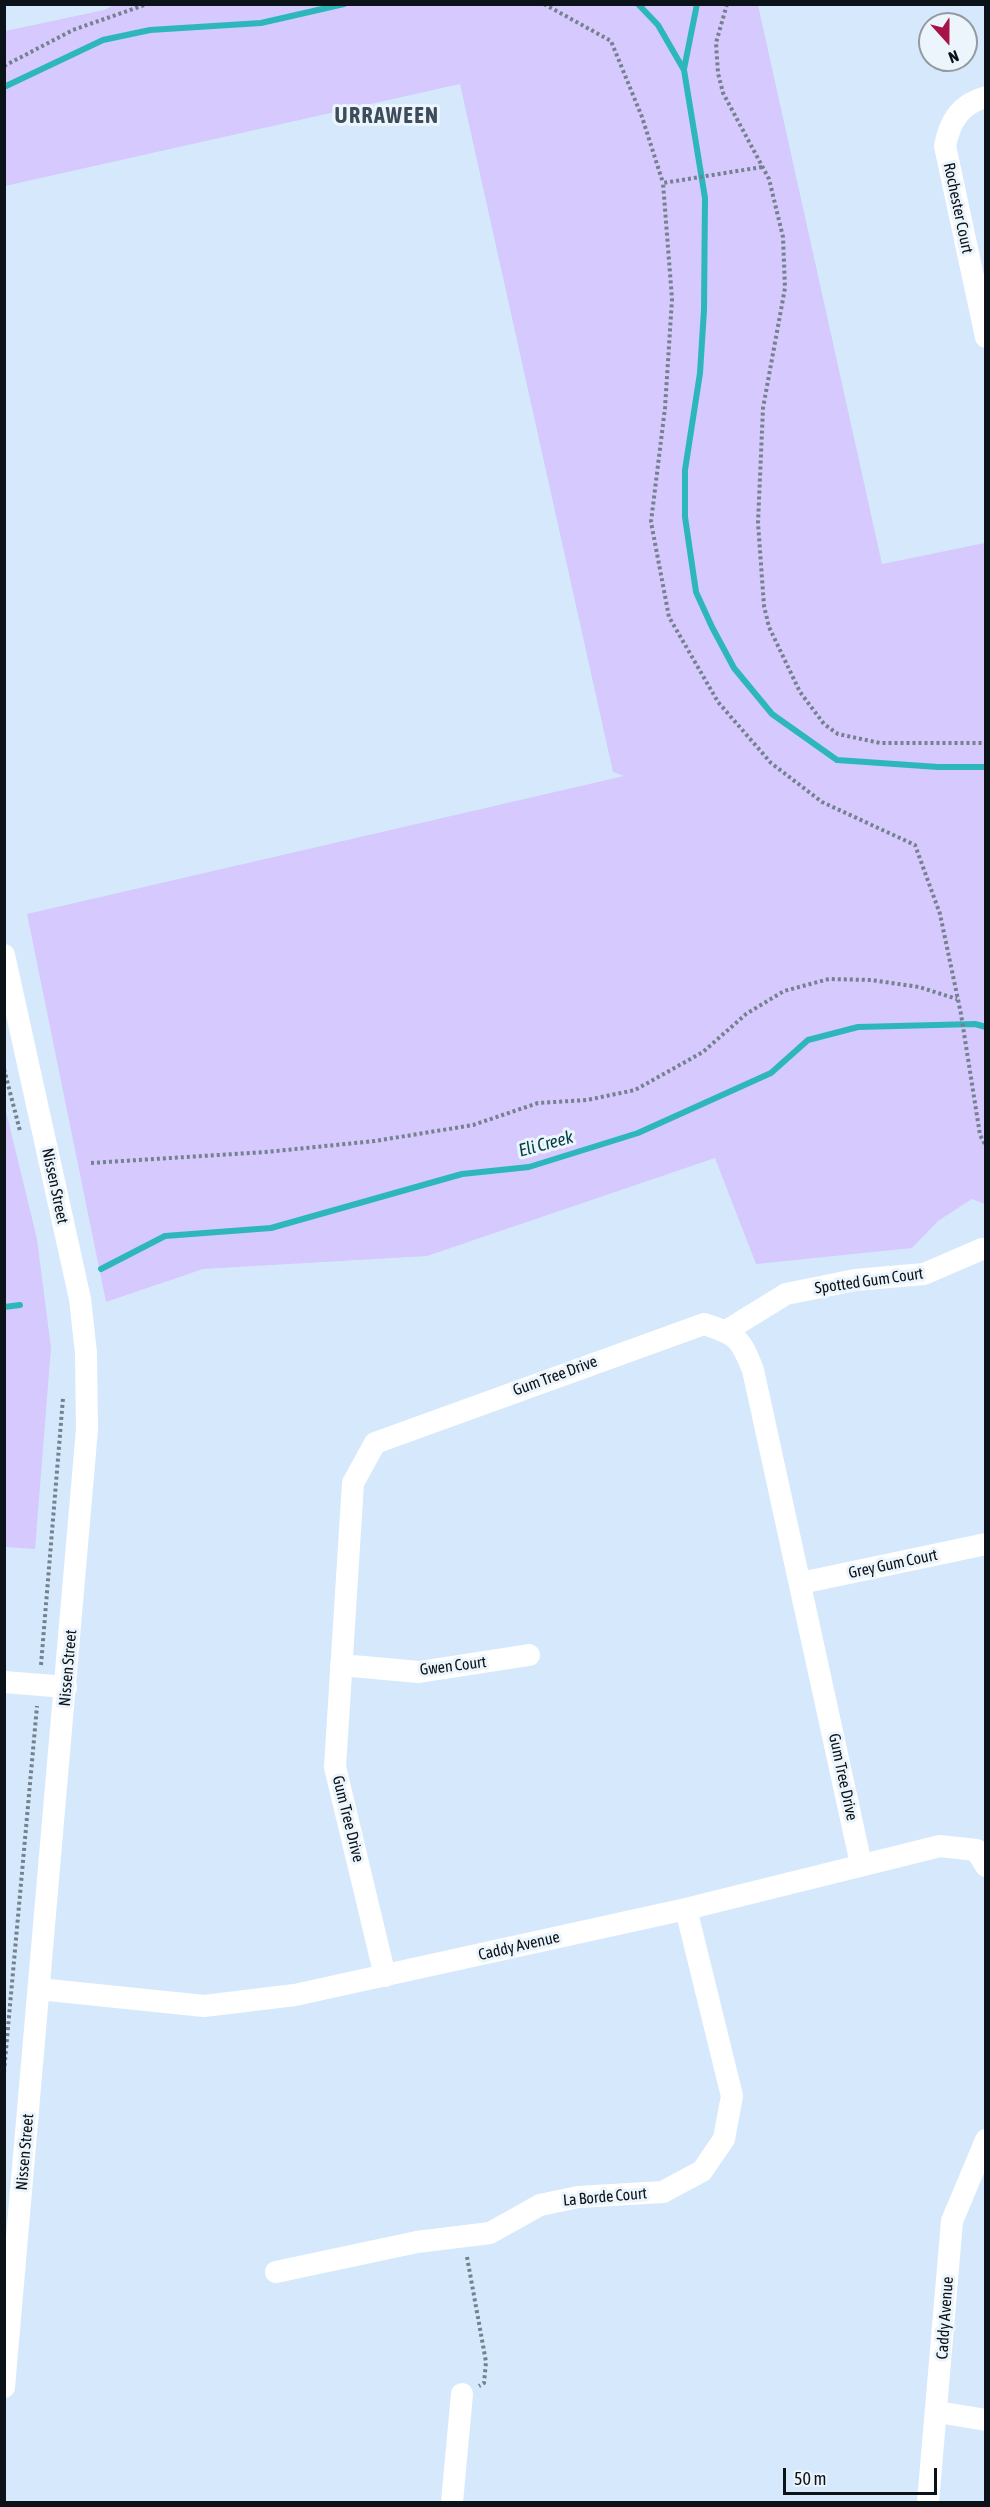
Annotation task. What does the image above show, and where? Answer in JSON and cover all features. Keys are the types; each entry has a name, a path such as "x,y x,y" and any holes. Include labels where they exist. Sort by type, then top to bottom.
{"street":[{"name":"Rochester Court","path":"986,97 967,105 955,116 949,127 945,146 986,337"},
{"name":"Nissen Street","path":"4,955 80,1299 86,1353 87,1429 4,2387"},
{"name":"Spotted Gum Court","path":"726,1331 786,1294 855,1280 924,1274 982,1249"},
{"name":"Gum Tree Drive","path":"385,1976 335,1767 353,1483 375,1443 704,1324 726,1331 742,1342 753,1370 861,1864"},
{"name":"Grey Gum Court","path":"801,1583 986,1544"},
{"name":"Gwen Court","path":"340,1665 419,1672 530,1655"},
{"path":"4,1682 66,1687"},
{"name":"Caddy Avenue","path":"39,1989 204,2006 295,1995 686,1909 940,1846 982,1853"},
{"name":"La Borde Court","path":"276,2272 417,2242 490,2233 540,2205 578,2197 663,2192 702,2171 724,2139 732,2096 686,1909"},
{"name":"Caddy Avenue","path":"928,2502 938,2412 952,2222 986,2140"},
{"path":"452,2502 462,2394"},
{"path":"938,2412 986,2420"}],"path":[{"path":"4,66 73,30 147,4"},
{"path":"544,4 611,40 642,117 663,183 672,299 665,408 651,522 669,617 718,702 771,763 822,802 915,845 940,914 961,1014 980,1135 986,1146"},
{"path":"727,4 716,43 718,73 723,93 750,140 774,196 783,237 785,288 763,408 758,523 764,606 778,649 812,710 838,734 879,743 986,743"},
{"path":"663,183 762,168"},
{"path":"91,1162 266,1152 375,1141 473,1125 538,1103 587,1100 635,1090 703,1052 746,1014 784,991 829,979 919,987 958,999"},
{"path":"4,1069 17,1126 21,1133"},
{"path":"4,2073 64,1393"},
{"path":"462,2394 484,2383 486,2362 463,2236"}],"shaded area":[{"path":"116,4 758,5 882,564 985,543 985,1204 972,1199 938,1221 912,1248 756,1264 715,1158 427,1256 203,1269 106,1302 27,914 624,776 613,772 460,84 5,186 5,31 104,10"},
{"path":"4,1103 37,1239 51,1348 35,1549 5,1547"}],"waterway":[{"path":"4,87 103,40 150,30 261,23 344,4"},
{"path":"638,4 658,25 684,70 705,198 704,310 700,373 685,470 685,517 696,592 734,668 772,714 837,760 938,767 986,767"},
{"path":"684,69 697,4"},
{"name":"Eli Creek","path":"101,1269 165,1236 271,1228 462,1174 529,1167 638,1133 771,1073 808,1040 858,1027 975,1024 986,1027"},
{"name":"Eli Creek","path":"4,1307 20,1305"}],"district":[{"name":"URRAWEEN","path":"387,116"}]}
